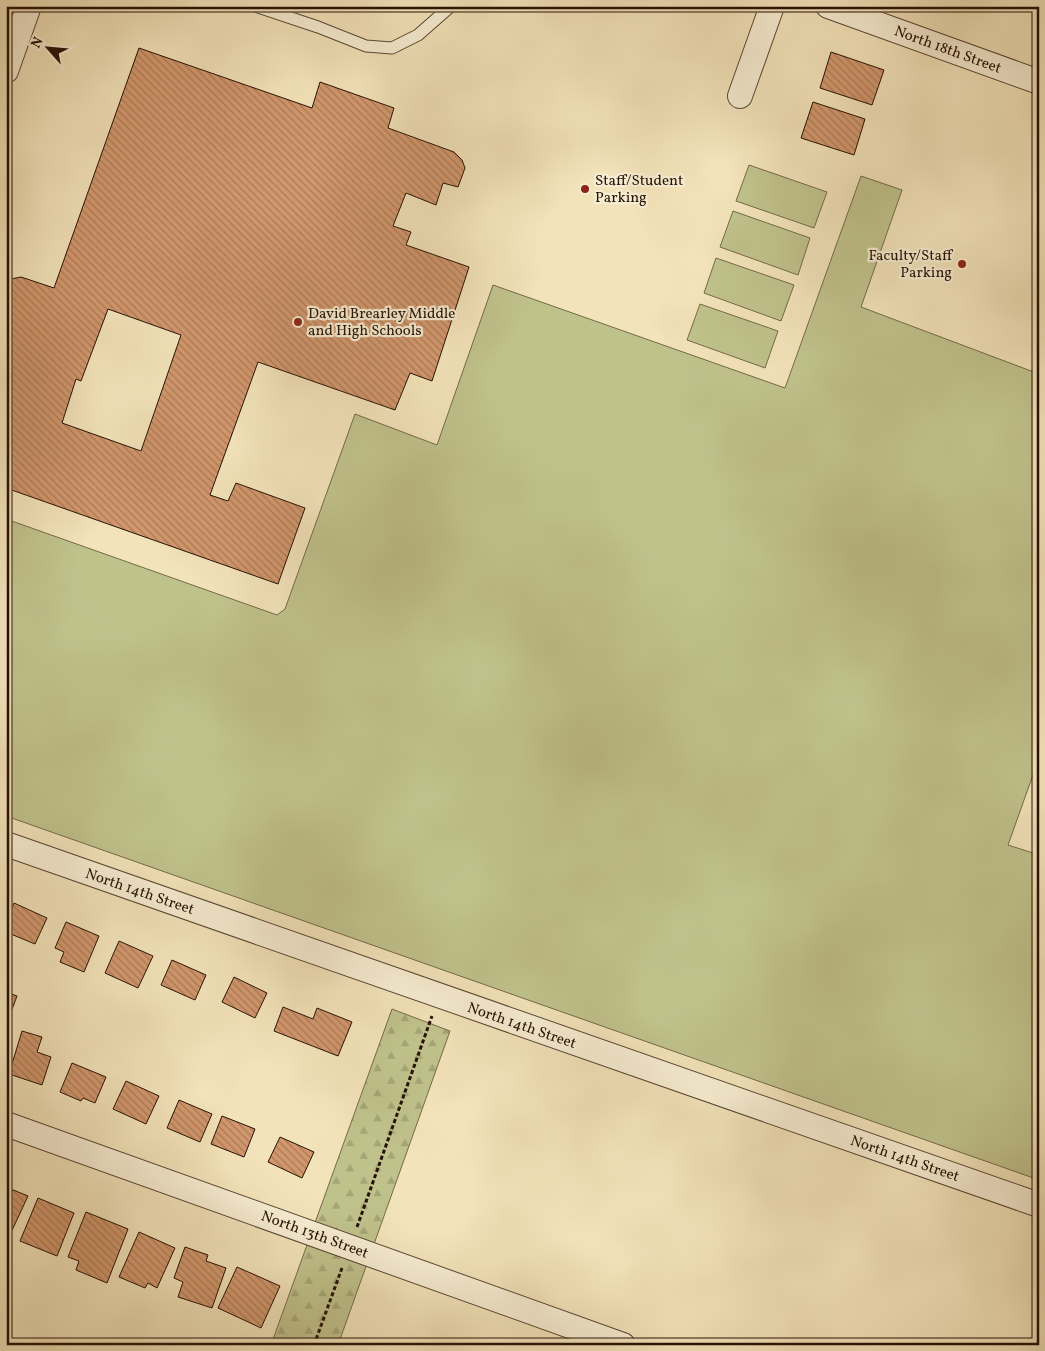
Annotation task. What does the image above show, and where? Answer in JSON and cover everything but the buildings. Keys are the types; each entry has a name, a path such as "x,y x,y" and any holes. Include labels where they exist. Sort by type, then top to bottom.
{"street":[{"path":"6,71 28,6"},
{"path":"740,96 772,6"},
{"name":"North 18th Street","path":"828,6 1039,82"},
{"name":"North 14th Street","path":"6,844 1039,1205"},
{"name":"North 13th Street","path":"6,1124 623,1345"}],"lane":[{"path":"255,6 318,27 366,46 392,48 418,35 451,6"}],"path":[{"path":"314,1345 440,996"}],"green space":[{"path":"749,165 827,192 814,228 736,201"},
{"path":"861,176 902,190 861,307 1039,374 1039,758 1008,845 1039,855 1039,1180 6,816 6,519 277,615 285,609 355,414 437,445 493,285 785,388"},
{"path":"733,211 810,238 798,275 720,247"},
{"path":"716,258 794,285 781,321 704,293"},
{"path":"700,304 778,331 765,368 687,340"},
{"path":"392,1009 450,1031 338,1345 271,1345"}],"place":[{"name":"Staff/Student Parking","path":"585,189"},
{"name":"Faculty/Staff Parking","path":"962,264"},
{"name":"David Brearley Middle and High Schools","path":"298,322"}]}
